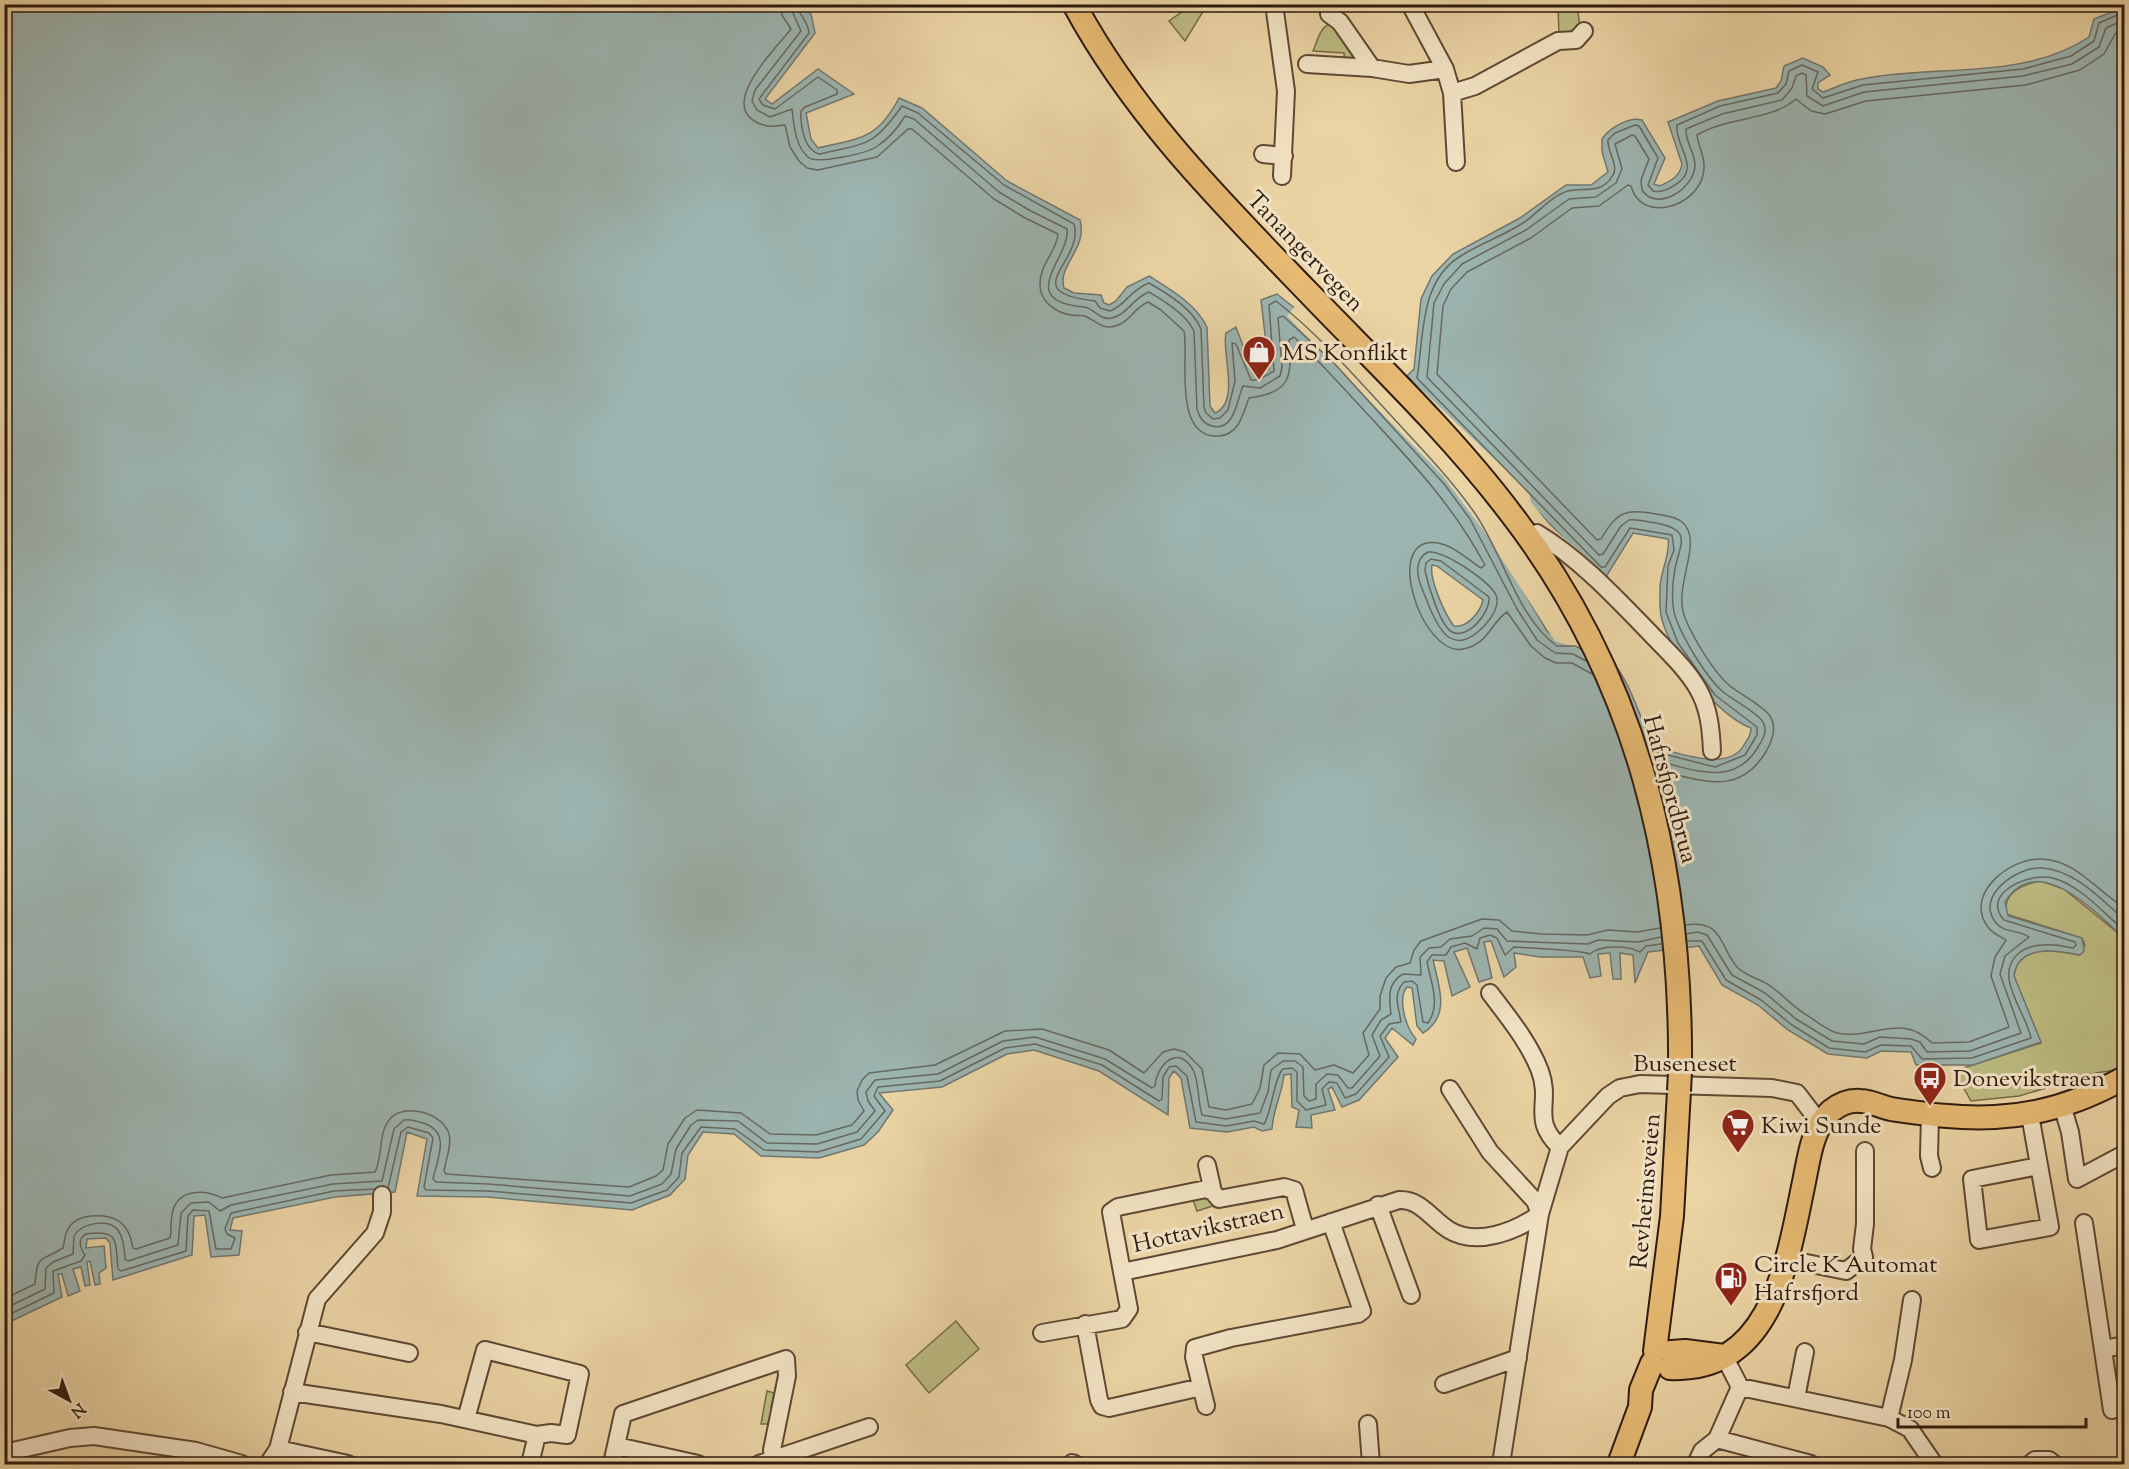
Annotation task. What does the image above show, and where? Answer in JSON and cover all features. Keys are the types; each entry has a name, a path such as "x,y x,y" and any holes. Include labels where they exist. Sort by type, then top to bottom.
{"main road":[{"name":"Tanangervegen","path":"1074,4 1124,86 1172,147 1489,485 1529,538 1575,613"},
{"name":"Hafrsfjordbrua","path":"1575,613 1610,684 1643,775 1670,887 1679,989"},
{"name":"Revheimsveien","path":"1619,1464 1640,1407 1641,1390 1663,1359 1663,1295 1676,1173 1680,1081 1679,989"},
{"path":"1663,1359 1702,1367 1724,1356 1750,1335 1763,1319 1773,1299 1786,1259 1811,1148 1821,1123 1832,1110 1845,1102 1862,1101 1930,1115 1967,1118 2029,1114 2089,1096 2124,1078"}],"street":[{"path":"1274,4 1286,90 1282,176"},
{"path":"1410,4 1445,69 1452,93 1456,162"},
{"path":"1329,14 1340,22 1372,68"},
{"path":"1452,93 1474,86 1558,41 1576,40 1584,31"},
{"path":"1307,64 1372,68 1409,74 1445,69"},
{"path":"1263,154 1284,156"},
{"path":"1537,533 1572,557 1686,673 1698,688 1706,707 1712,751"},
{"path":"1490,993 1529,1050 1540,1071 1546,1096 1542,1120 1545,1129 1560,1147"},
{"name":"Buseneset","path":"1501,1464 1540,1214 1560,1147 1608,1096 1620,1088 1640,1084 1772,1088 1797,1094 1821,1123"},
{"path":"1450,1089 1490,1152 1535,1202 1540,1214"},
{"path":"2062,1105 2070,1132 2077,1179 2124,1154"},
{"path":"2029,1114 2039,1166 2050,1227 1979,1240 1972,1179 2039,1166"},
{"path":"1930,1115 1928,1135 1932,1168"},
{"path":"1786,1259 1846,1271 1864,1257 1862,1249 1865,1224 1865,1151"},
{"name":"Hottavikstraen","path":"1207,1165 1213,1192"},
{"name":"Hottavikstraen","path":"1042,1333 1122,1319 1128,1314 1122,1272 1110,1220 1111,1212 1118,1207 1206,1189 1213,1192 1219,1199 1224,1199 1290,1187 1296,1195 1305,1229"},
{"path":"268,1464 278,1449 317,1299 375,1233 382,1212 382,1194"},
{"name":"Hottavikstraen","path":"1122,1272 1276,1240 1377,1205 1408,1200 1417,1203 1450,1231 1473,1236 1492,1236 1511,1230 1540,1214"},
{"path":"1377,1205 1411,1295"},
{"path":"1206,1406 1194,1358 1195,1348 1358,1314 1362,1311 1331,1222"},
{"path":"2084,1223 2112,1410"},
{"path":"1889,1419 1905,1349 1912,1300"},
{"path":"1085,1324 1102,1406 1109,1408 1197,1388 1200,1383"},
{"path":"307,1332 409,1353"},
{"path":"2104,1349 2124,1346"},
{"path":"292,1392 421,1411 537,1435 551,1433 567,1435 580,1374 485,1350 466,1419"},
{"path":"1796,1398 1805,1352"},
{"path":"1724,1356 1740,1387"},
{"path":"1443,1384 1518,1358"},
{"path":"612,1464 623,1414 786,1359 787,1376 772,1450 766,1462"},
{"path":"1740,1387 1796,1398 1822,1407 1889,1419 1910,1429 1934,1464"},
{"path":"1696,1464 1702,1451 1717,1439 1740,1387"},
{"path":"1368,1424 1371,1464"},
{"path":"766,1462 869,1427"},
{"path":"530,1464 537,1435"},
{"path":"4,1453 70,1438 94,1436 196,1451 242,1464"},
{"path":"1717,1439 1811,1464"},
{"path":"616,1446 698,1464"},
{"path":"278,1449 348,1464"},
{"path":"2030,1464 2035,1461 2049,1460 2054,1464"}],"green space":[{"path":"1192,5 1207,5 1185,41 1169,21"},
{"path":"1558,5 1577,5 1580,27 1575,35 1559,36"},
{"path":"1333,23 1357,60 1345,65 1344,53 1313,51 1322,30"},
{"path":"2041,881 2064,889 2124,938 2124,1064 2115,1070 2096,1073 2019,1096 1971,1101 1954,1071 2041,1043 2014,976 2022,959 2030,954 2049,951 2079,955 2085,945 2082,938 2006,914 2008,900 2016,890"},
{"path":"1213,1194 1216,1205 1197,1211 1193,1200"},
{"path":"956,1321 979,1349 929,1393 906,1365"},
{"path":"767,1391 774,1393 771,1408 775,1409 773,1419 769,1419 768,1424 761,1424"}],"water":[{"path":"5,5 800,5 811,14 815,33 765,99 772,104 818,69 854,94 806,113 811,139 818,148 856,139 875,130 891,112 899,98 922,108 1007,181 1080,220 1080,240 1065,272 1064,288 1074,293 1101,295 1104,303 1109,305 1116,301 1127,287 1149,276 1182,298 1196,311 1207,327 1210,406 1215,413 1223,407 1229,388 1226,333 1236,327 1254,375 1269,369 1261,300 1277,294 1297,310 1455,476 1547,631 1561,640 1599,653 1613,663 1627,685 1653,747 1689,756 1715,759 1727,758 1737,753 1748,739 1751,728 1737,721 1710,697 1675,650 1661,616 1660,582 1668,550 1668,539 1633,533 1604,580 1407,376 1414,369 1421,299 1432,276 1453,254 1520,218 1566,185 1591,185 1608,172 1602,152 1602,139 1626,121 1642,120 1665,158 1654,184 1660,186 1677,175 1682,164 1668,122 1718,101 1776,88 1781,81 1784,66 1803,58 1823,67 1830,75 1818,83 1818,89 1823,92 1857,80 1890,75 2008,66 2063,51 2089,37 2094,19 2124,7 2124,925 2120,934 2080,899 2048,883 2033,882 2018,888 2005,902 2008,916 2082,938 2084,951 2080,955 2039,952 2022,959 2017,966 2014,976 2041,1042 1973,1065 1916,1065 1911,1052 1881,1051 1867,1058 1828,1054 1788,1030 1758,1005 1722,985 1699,946 1648,952 1635,983 1633,955 1620,953 1621,979 1613,979 1610,953 1598,954 1601,976 1590,978 1583,957 1540,957 1514,953 1516,967 1504,977 1491,941 1484,942 1492,978 1479,982 1467,948 1454,952 1470,987 1452,996 1444,961 1433,960 1440,990 1440,1009 1432,1026 1423,1033 1417,1026 1412,988 1407,987 1404,992 1403,1006 1406,1021 1416,1039 1413,1045 1392,1028 1385,1038 1398,1057 1359,1100 1342,1107 1332,1087 1328,1089 1335,1110 1311,1115 1312,1128 1296,1127 1299,1110 1292,1107 1291,1074 1284,1075 1272,1129 1262,1131 1254,1127 1227,1132 1190,1128 1181,1078 1174,1071 1169,1078 1168,1115 1099,1071 1034,1050 1007,1054 942,1087 879,1093 893,1110 878,1132 864,1145 819,1158 761,1156 734,1134 703,1132 688,1155 685,1179 670,1195 632,1210 487,1197 417,1196 427,1139 407,1132 395,1192 335,1197 233,1218 230,1230 242,1231 239,1255 211,1257 205,1215 194,1216 192,1255 113,1280 110,1243 106,1238 87,1239 86,1248 104,1246 106,1268 99,1273 100,1284 95,1285 90,1261 87,1262 90,1285 85,1286 81,1267 73,1269 80,1291 68,1296 62,1274 58,1274 62,1297 5,1324","holes":["1432,565 1437,566 1483,600 1476,614 1464,625 1454,626 1442,606 1433,579"]}],"pier":[{"path":"1296,305 1345,351 1458,474 1484,510 1531,601 1550,629 1561,638 1576,637 1597,655 1555,641 1483,530 1443,476 1287,316"},
{"path":"1405,374 1529,492 1531,502 1550,526 1590,560 1590,570 1404,378"}],"place":[{"name":"MS Konflikt","path":"1259,381"},
{"name":"Donevikstraen","path":"1930,1107"},
{"name":"Kiwi Sunde","path":"1738,1154"},
{"name":"Circle K Automat Hafrsfjord","path":"1731,1307"}]}
